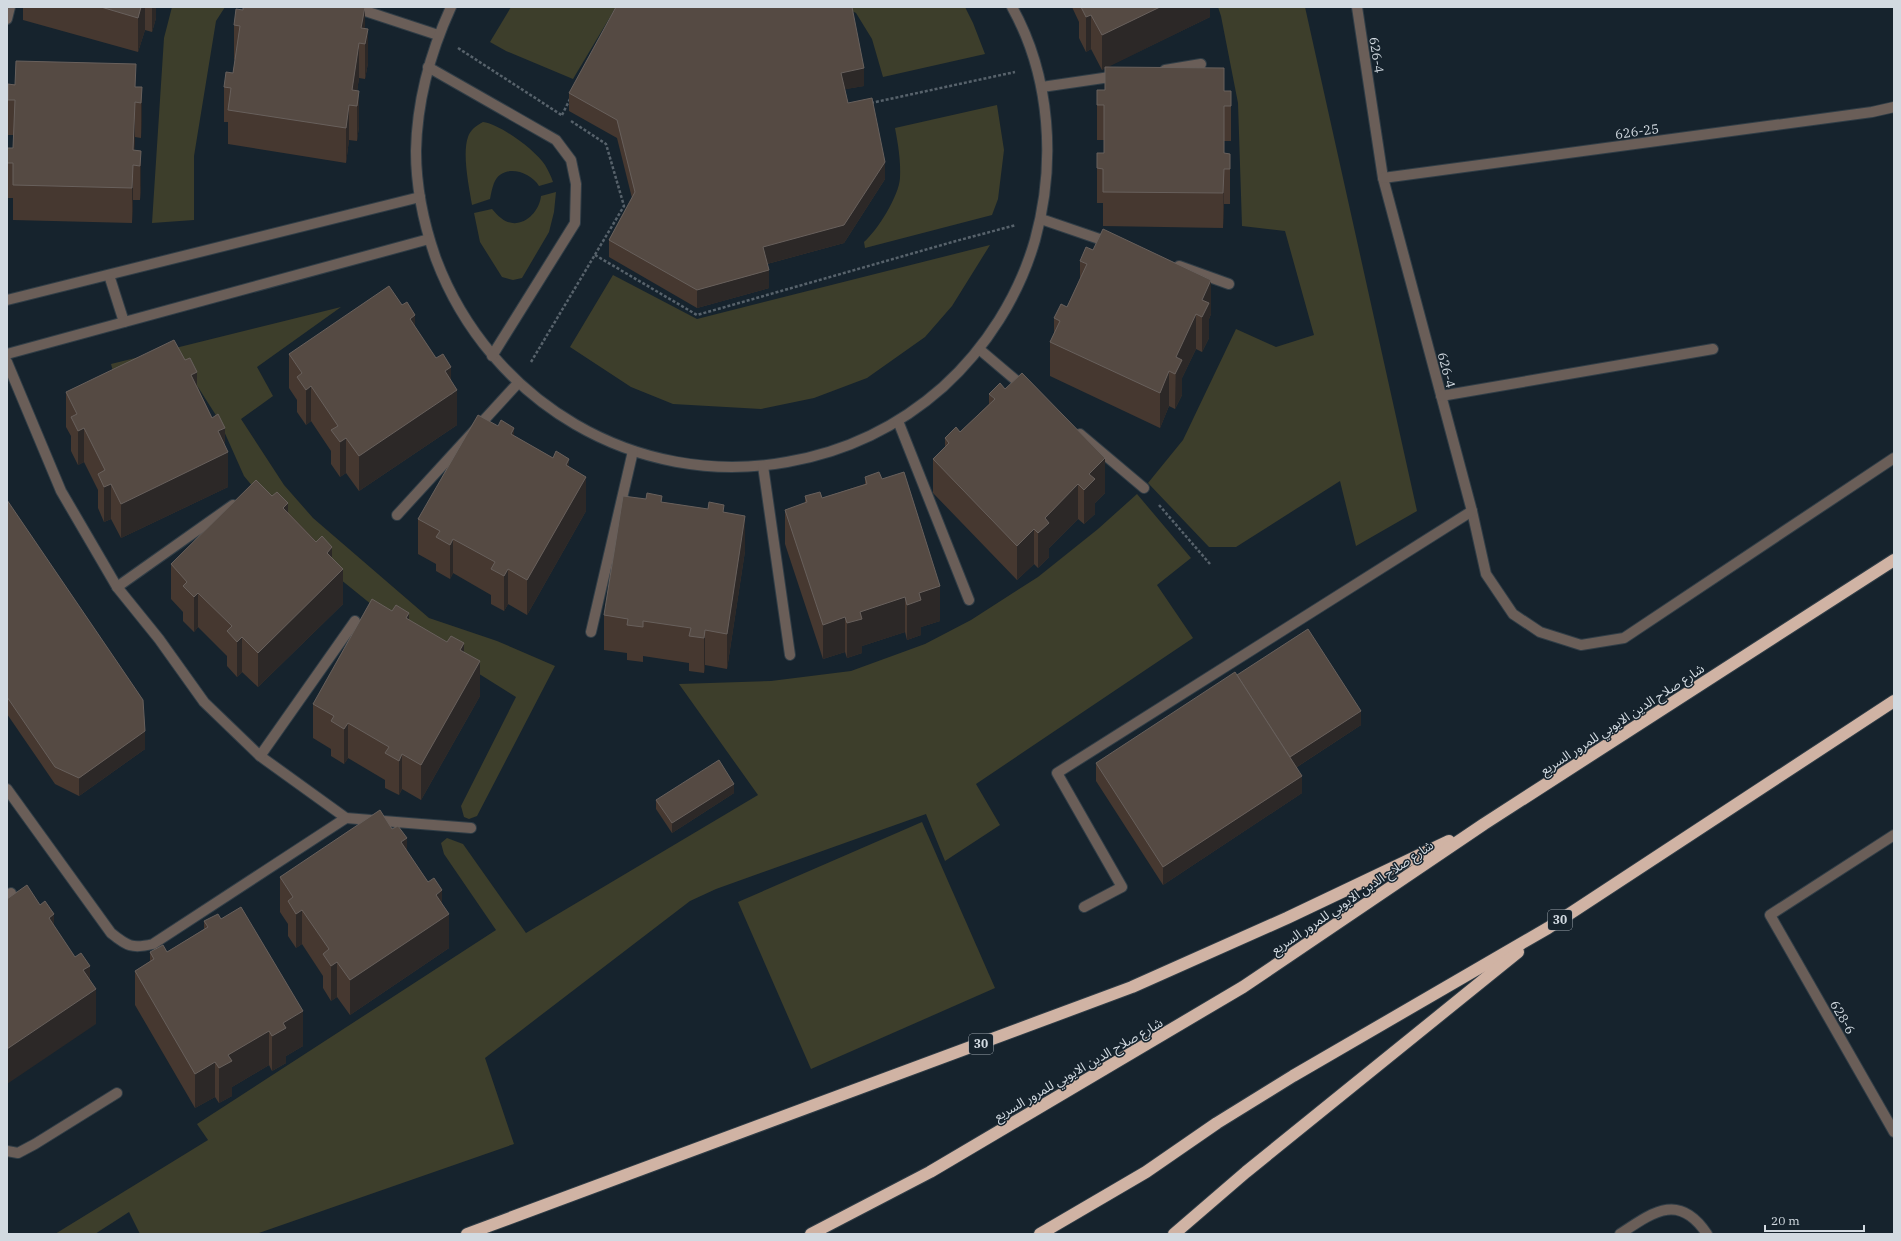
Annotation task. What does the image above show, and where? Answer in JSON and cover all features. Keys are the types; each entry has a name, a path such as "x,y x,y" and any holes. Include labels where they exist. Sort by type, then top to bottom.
{"highway":[{"name":"شارع صلاح الدين الايوبي للمرور السريع","path":"811,1234 930,1172 1237,991 1484,824 1894,560"},
{"name":"30","path":"1040,1234 1146,1172 1217,1123 1293,1076 1548,928 1894,701"},
{"name":"30","path":"467,1234 1132,987 1286,918 1484,824"},
{"name":"30","path":"1174,1234 1246,1172 1548,928"}],"street":[{"path":"7,19 10,7"},
{"path":"353,7 438,35"},
{"path":"451,7 438,35 428,66 419,109 416,153 420,197 429,239 445,281 466,320 492,356 518,383 553,411 591,434 633,451 675,462 719,467 763,466 810,458 849,445 898,421 928,400 955,376 979,349 1000,319 1017,287 1031,254 1040,219 1048,153 1042,87 1037,68 1019,19 1012,7"},
{"name":"626-4","path":"1357,7 1383,178 1472,511 1486,574 1513,614 1540,632 1581,645 1624,638 1894,458"},
{"path":"1156,71 1201,64"},
{"path":"428,66 556,140 571,160 575,178 575,223 492,356"},
{"path":"1042,87 1125,75"},
{"name":"626-25","path":"1383,178 1872,112 1894,107"},
{"path":"7,300 420,197"},
{"path":"1040,219 1124,247"},
{"path":"7,354 429,239"},
{"path":"1169,263 1229,284"},
{"path":"109,275 124,322"},
{"path":"979,349 1032,394"},
{"path":"1441,396 1713,349"},
{"path":"7,362 62,491 117,587 159,639 204,702 260,756 346,818 471,828"},
{"path":"397,515 518,383"},
{"path":"898,421 969,600"},
{"path":"1073,429 1144,488"},
{"path":"591,632 633,451"},
{"path":"763,466 790,655"},
{"path":"117,587 238,502"},
{"path":"1084,907 1122,887 1057,773 1472,511"},
{"path":"260,756 355,621"},
{"path":"7,789 111,933 124,944 137,948 153,944 346,818"},
{"name":"628-6","path":"1894,835 1770,915 1894,1132"},
{"path":"7,1151 18,1153 117,1093"},
{"path":"1620,1234 1646,1217 1668,1208 1684,1211 1700,1224 1707,1234"}],"path":[{"path":"864,104 1037,68"},
{"path":"562,115 573,94"},
{"path":"595,255 697,315 956,240 1040,219"},
{"path":"1144,488 1210,564"}],"green space":[{"path":"172,7 225,7 216,21 194,156 194,220 152,223 164,38"},
{"path":"511,7 616,7 573,79 506,51 490,42"},
{"path":"844,7 965,7 985,54 883,77 872,39 856,13"},
{"path":"1218,7 1305,7 1417,511 1356,546 1340,481 1236,547 1209,547 1148,483 1183,440 1236,329 1276,347 1314,335 1285,231 1242,226 1238,103"},
{"path":"997,105 1004,150 998,199 992,215 865,248 864,242 881,222 892,203 899,185 900,165 895,128"},
{"path":"483,122 498,127 525,145 545,165 553,182 539,186 529,176 523,173 509,171 498,177 494,183 490,199 472,205 467,171 466,144 470,132"},
{"path":"556,192 554,212 549,232 522,278 513,280 502,277 480,242 474,213 492,209 508,222 521,222 532,215 541,196"},
{"path":"990,245 952,306 925,337 867,378 814,398 761,409 673,404 631,387 570,347 613,275 697,319"},
{"path":"341,307 257,367 273,396 241,419 284,485 313,518 429,618 497,641 555,666 477,816 469,819 464,817 461,806 516,697 382,613 340,579 282,522 244,476 219,420 182,362 119,394 111,364"},
{"path":"1137,494 1191,558 1157,585 1193,638 976,784 1000,825 945,861 926,814 716,889 690,901 485,1058 514,1144 256,1234 140,1234 129,1212 95,1234 55,1234 208,1140 197,1124 496,930 444,854 441,843 447,838 463,844 526,933 758,795 679,684 771,681 851,671 925,644 971,620 1038,577 1098,529"},
{"path":"922,822 995,988 811,1069 738,902"}],"building":[{"path":"101,7 141,7 138,18"},
{"path":"243,7 365,7 361,28 368,29 365,44 359,43 352,90 359,91 357,106 349,105 346,128 228,110 231,88 224,87 226,72 233,73 240,26 234,25 236,9 243,10"},
{"path":"616,7 852,7 864,68 841,73 848,103 872,98 885,162 844,225 763,247 769,270 697,290 609,240 635,192 617,120 569,93"},
{"path":"1081,7 1160,7 1102,35 1091,15 1086,17"},
{"path":"16,61 136,64 135,87 142,87 141,103 135,102 133,150 141,151 140,166 133,165 132,188 13,185 13,163 7,163 7,148 13,148 15,100 8,100 8,84 15,85"},
{"path":"1105,67 1224,68 1224,91 1231,91 1231,106 1224,106 1224,153 1230,154 1230,169 1224,169 1223,193 1103,192 1103,169 1097,168 1097,153 1104,153 1104,105 1097,105 1097,90 1105,90"},
{"path":"1103,229 1211,280 1202,300 1209,303 1202,317 1196,314 1176,357 1182,360 1175,374 1169,371 1160,393 1050,342 1060,321 1054,318 1061,304 1067,307 1087,264 1080,261 1086,247 1093,250"},
{"path":"389,286 402,305 407,302 415,315 410,319 436,358 443,354 451,367 445,371 457,390 359,456 346,438 340,442 331,430 338,426 311,386 306,390 297,377 302,373 289,354"},
{"path":"174,340 185,360 190,358 197,372 191,375 212,418 218,414 225,428 218,431 228,452 121,504 111,484 104,487 98,474 105,470 84,428 78,431 71,417 77,414 66,392"},
{"path":"1022,373 1105,458 1089,474 1095,479 1084,490 1078,484 1045,518 1049,523 1038,533 1034,529 1017,546 933,459 949,443 945,438 956,427 960,432 995,399 989,394 1000,383 1005,389"},
{"path":"478,415 498,426 501,420 514,428 511,434 553,458 556,451 569,459 566,465 586,477 527,580 508,569 504,576 491,569 495,562 453,539 450,545 436,537 440,531 418,519"},
{"path":"879,472 882,479 904,472 940,586 919,593 921,600 907,605 905,597 860,612 862,619 847,623 845,617 823,625 785,510 807,502 805,496 820,492 822,498 867,484 865,477"},
{"path":"256,480 272,496 277,492 288,503 283,508 316,542 322,536 332,547 327,553 343,569 258,653 242,637 237,642 227,631 232,626 198,593 194,597 183,586 187,582 171,564"},
{"path":"647,493 662,496 661,502 708,509 709,502 724,505 723,512 745,516 727,634 705,630 704,638 689,636 691,628 643,621 643,627 627,625 628,619 604,615 623,496 646,499"},
{"path":"7,500 143,700 145,731 79,778 55,767 7,697"},
{"path":"372,599 392,611 396,605 409,613 406,618 447,642 451,636 464,643 460,650 480,661 421,765 402,754 399,761 385,753 389,747 348,723 344,729 331,721 334,716 313,704"},
{"path":"1308,629 1361,711 1290,757 1237,675"},
{"path":"1235,672 1302,776 1163,867 1096,763"},
{"path":"719,760 734,784 672,823 656,800"},
{"path":"380,810 392,829 398,826 407,838 401,842 428,882 434,878 442,890 436,895 449,914 350,980 337,962 331,966 323,954 329,949 302,910 296,914 288,901 293,897 280,877"},
{"path":"27,885 40,905 45,901 54,914 49,918 75,957 81,953 90,966 83,970 96,989 7,1049 7,899"},
{"path":"241,907 303,1011 283,1023 286,1028 272,1036 269,1031 228,1055 232,1061 219,1068 215,1062 195,1074 135,971 154,959 150,952 163,945 167,952 208,927 204,921 218,914 221,919"}]}
